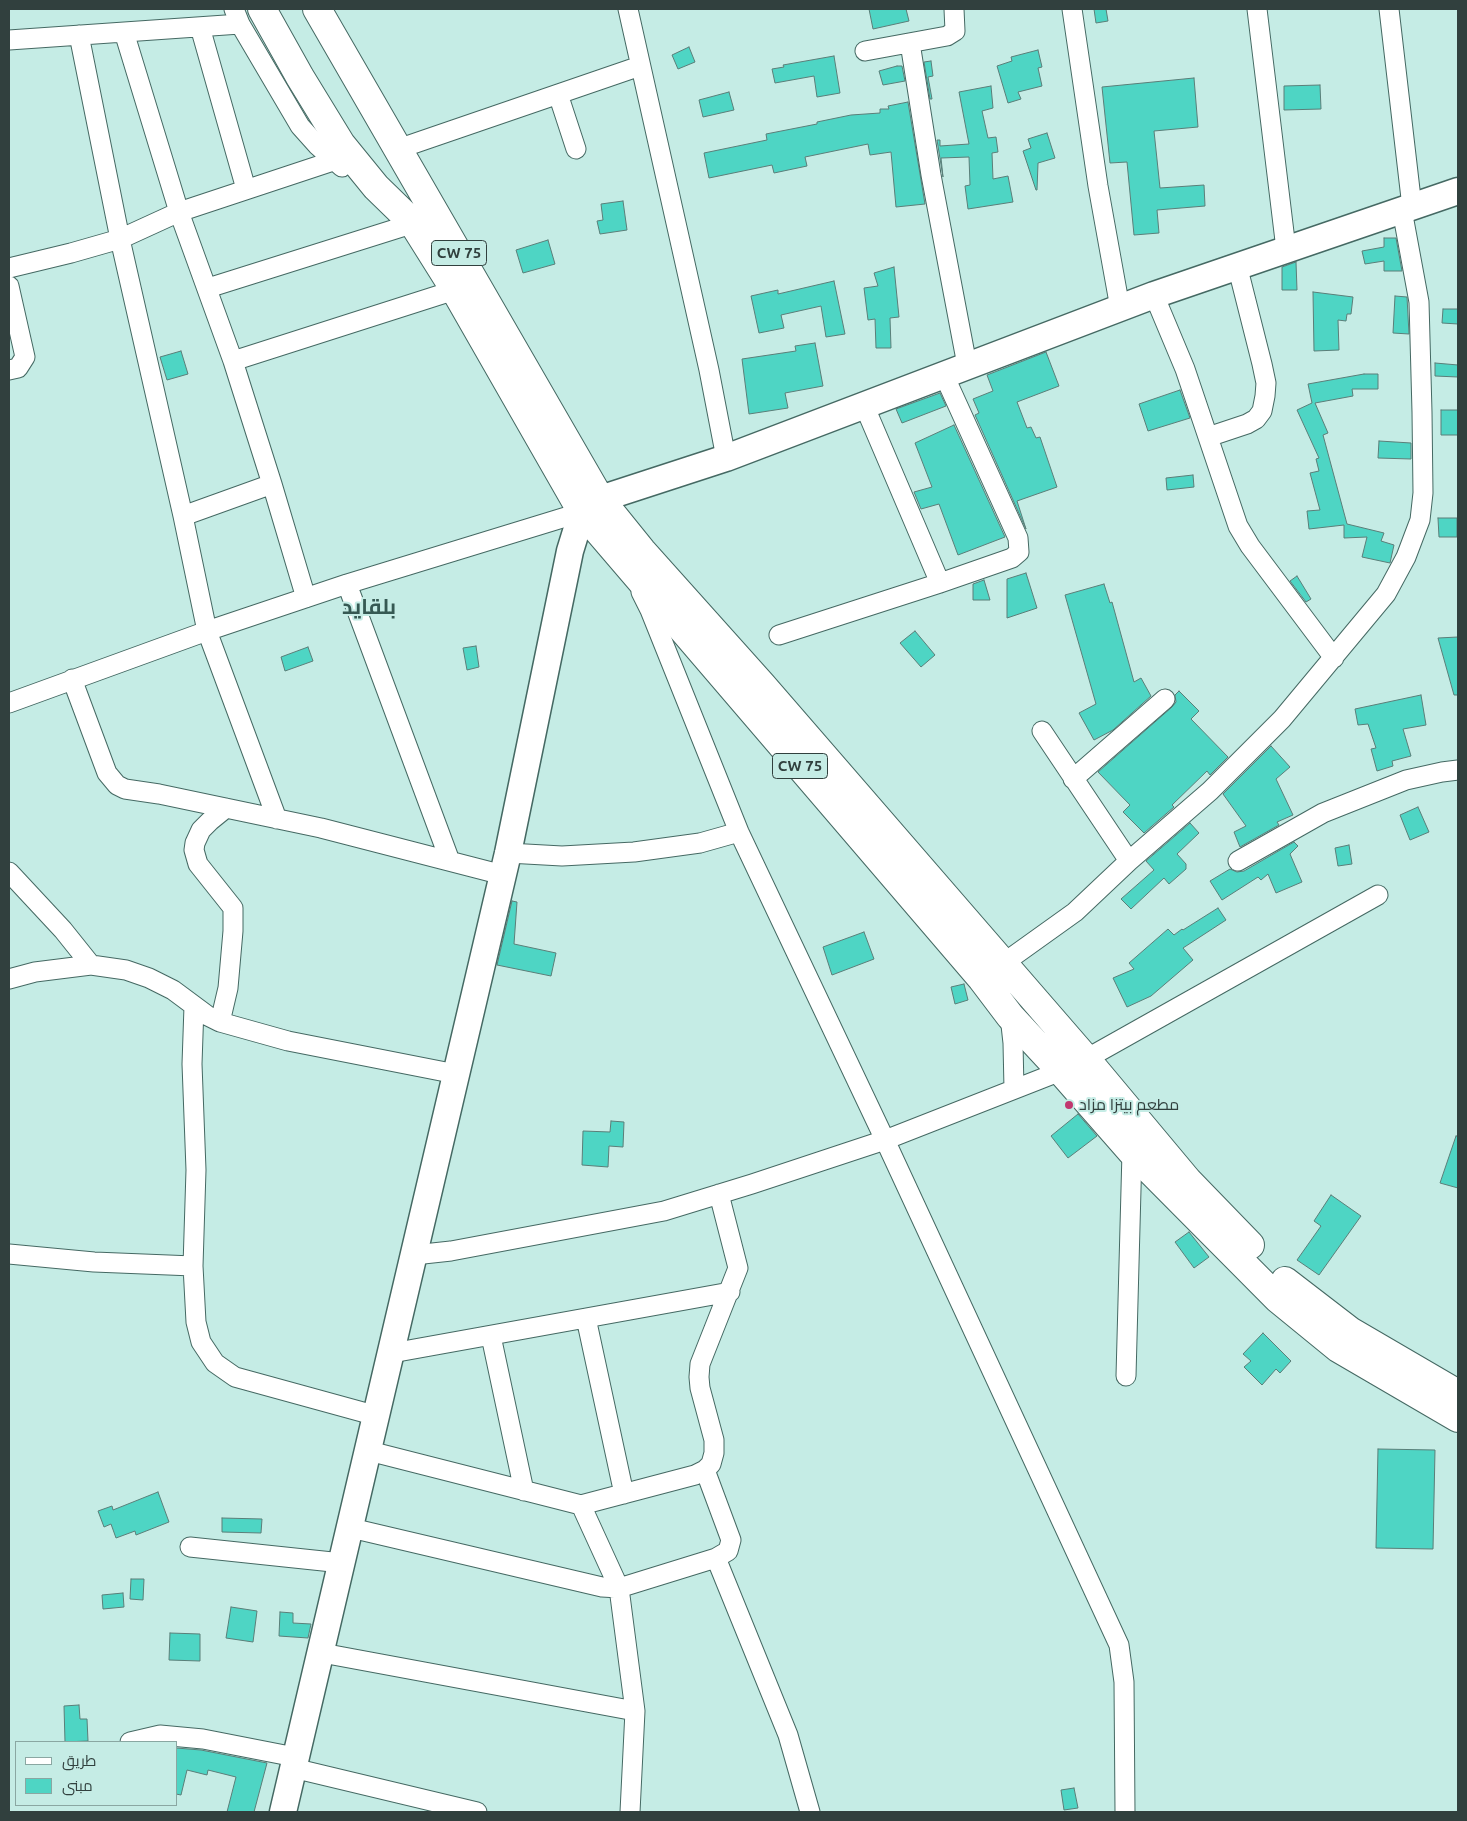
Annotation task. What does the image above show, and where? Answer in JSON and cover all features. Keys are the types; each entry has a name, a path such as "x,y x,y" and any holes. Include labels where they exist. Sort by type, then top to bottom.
{"main road":[{"name":"CW 75","path":"262,9 300,77 341,144 376,187 425,219 591,506"},
{"name":"CW 75","path":"317,9 398,149 455,290 591,506 992,971 1086,1059 1188,1181 1288,1283 1350,1331 1458,1394"},
{"path":"283,1812 322,1653 506,864 570,551 591,506 726,458 1154,295 1458,191"},
{"name":"CW 75","path":"992,971 1010,1016 1132,1152 1278,1300 1338,1348 1458,1418"}],"street":[{"path":"628,9 709,370 726,458"},
{"path":"864,51 947,36 955,31 954,9"},
{"path":"1072,9 1098,186 1120,308"},
{"path":"1257,9 1286,249"},
{"path":"992,971 1075,912 1129,861 1217,784 1282,719 1386,594 1406,557 1420,520 1423,493 1419,302 1407,208 1389,9"},
{"path":"9,40 200,27 237,17 300,126 332,161 351,174 376,187"},
{"path":"200,27 246,189"},
{"path":"124,32 179,212 233,361 306,598"},
{"path":"79,35 120,239 207,630 278,819"},
{"path":"779,636 1012,558 1019,552 1018,538 955,370 931,175 910,43"},
{"path":"398,149 640,66"},
{"path":"558,94 576,149"},
{"path":"9,268 120,239 179,212 332,161"},
{"path":"208,288 425,219"},
{"path":"1208,437 1247,424 1256,419 1262,410 1266,396 1266,383 1262,364 1238,265"},
{"path":"9,286 25,357 18,368 9,370"},
{"path":"233,361 455,290"},
{"path":"1154,295 1185,370 1238,526 1250,546 1334,658"},
{"path":"864,405 940,583"},
{"path":"183,516 272,484"},
{"path":"9,702 207,630 591,506"},
{"path":"635,557 650,610 739,832 885,1140 1119,1644 1124,1682 1124,1812"},
{"path":"347,584 450,861"},
{"path":"72,679 107,773 117,785 124,789 159,794 321,828 450,861 506,864 562,856 634,852 700,843 739,832"},
{"path":"1074,779 1165,699"},
{"path":"1042,731 1129,861"},
{"path":"1238,861 1323,813 1406,780 1458,770"},
{"path":"220,1022 228,988 233,908 198,864 194,850 201,830 226,808"},
{"path":"9,872 91,965"},
{"path":"414,1255 451,1251 664,1211 885,1140 1061,1071 1086,1059 1378,895"},
{"path":"9,979 35,972 91,965 126,970 149,978 173,990 208,1016 220,1022 288,1041 456,1074"},
{"path":"194,1006 192,1064 196,1170 193,1266 196,1322 202,1342 210,1357 220,1367 241,1379 377,1416"},
{"path":"1010,1016 1013,1043 1014,1089"},
{"path":"1126,1376 1132,1152"},
{"path":"369,1451 581,1505 695,1475 705,1470 711,1464 714,1453 714,1440 700,1388 700,1364 738,1268 719,1194"},
{"path":"9,1254 94,1262 193,1266"},
{"path":"392,1354 730,1292"},
{"path":"586,1318 624,1494"},
{"path":"491,1336 524,1491"},
{"path":"351,1528 602,1587 619,1588 716,1558 728,1552 731,1540 705,1470"},
{"path":"581,1505 619,1588 634,1711 630,1812"},
{"path":"190,1547 342,1564"},
{"path":"716,1558 788,1735 810,1812"},
{"path":"322,1653 634,1711"},
{"path":"134,1741 160,1735 203,1739 477,1812"}],"building":[{"path":"869,9 906,9 909,21 873,29"},
{"path":"1094,9 1106,9 1108,21 1096,23"},
{"path":"689,47 695,62 678,69 672,55"},
{"path":"1038,50 1042,67 1038,68 1042,86 1018,92 1021,99 1008,103 997,66 1012,61 1011,57"},
{"path":"834,56 840,93 817,97 814,76 775,83 772,69 784,67 783,65"},
{"path":"931,61 933,76 928,77 932,99 930,99 924,62"},
{"path":"902,66 905,81 883,85 879,71"},
{"path":"1194,78 1198,127 1154,131 1160,188 1204,185 1205,206 1157,210 1159,233 1134,235 1127,162 1110,163 1102,87"},
{"path":"1320,85 1321,109 1284,110 1284,86"},
{"path":"991,86 993,108 982,111 988,138 996,137 998,152 992,153 993,179 1008,176 1013,202 968,209 965,186 970,185 969,157 941,158 943,177 937,140 940,140 940,146 969,144 959,92"},
{"path":"729,92 734,110 703,117 699,100"},
{"path":"908,102 925,204 896,207 891,152 870,155 868,144 805,157 807,166 774,173 772,165 709,178 704,153 767,140 766,134 817,124 817,122 851,115 880,113 880,109 889,109 888,106"},
{"path":"1047,133 1055,158 1038,163 1036,190 1023,151 1031,148 1028,139"},
{"path":"623,201 627,230 600,234 597,221 603,220 601,204"},
{"path":"1384,238 1396,238 1402,271 1384,271 1384,261 1365,264 1362,251 1384,247"},
{"path":"548,240 555,264 523,273 516,250"},
{"path":"1296,262 1297,290 1282,290 1282,267"},
{"path":"894,267 899,317 890,318 891,348 876,348 875,319 868,320 864,288 878,286 874,273"},
{"path":"834,281 845,334 826,337 821,306 781,315 784,328 759,333 751,296 778,290 778,294"},
{"path":"1313,292 1353,297 1351,314 1347,314 1346,321 1338,320 1339,350 1314,351"},
{"path":"1395,296 1407,297 1409,334 1393,333"},
{"path":"1443,309 1458,309 1458,324 1442,323"},
{"path":"815,343 823,386 785,393 788,408 749,414 742,359 796,351 795,346"},
{"path":"181,351 188,374 167,380 160,357"},
{"path":"1046,352 1059,386 1017,402 1027,428 1031,427 1036,438 1040,437 1057,487 1017,501 1026,529 975,415 979,413 973,399 993,391 987,375"},
{"path":"1435,363 1458,365 1458,377 1435,376"},
{"path":"1364,374 1378,374 1378,389 1352,389 1353,396 1315,403 1328,433 1323,435 1347,524 1384,533 1381,541 1394,545 1390,563 1362,557 1367,537 1344,538 1344,525 1309,529 1307,511 1320,510 1310,473 1319,471 1316,459 1319,458 1297,410 1312,403 1308,384"},
{"path":"1180,390 1190,418 1148,431 1139,404"},
{"path":"940,393 946,406 902,423 896,409"},
{"path":"1441,410 1458,410 1458,435 1441,435"},
{"path":"954,425 1005,537 958,555 939,504 921,509 914,492 932,487 915,443"},
{"path":"1379,441 1411,443 1411,459 1378,458"},
{"path":"1193,475 1194,487 1167,490 1166,478"},
{"path":"1438,518 1457,518 1457,537 1439,537"},
{"path":"1026,573 1037,608 1007,618 1007,579"},
{"path":"1297,576 1311,599 1306,602 1290,581"},
{"path":"984,580 990,600 973,600 973,584"},
{"path":"1104,584 1110,603 1112,602 1134,682 1141,678 1151,696 1113,730 1094,740 1079,713 1096,704 1065,595"},
{"path":"915,631 935,655 921,667 900,643"},
{"path":"1458,637 1458,695 1454,695 1438,638"},
{"path":"476,646 479,667 467,670 463,648"},
{"path":"308,647 313,661 285,671 281,657"},
{"path":"1179,691 1199,711 1191,719 1228,757 1210,775 1207,771 1172,805 1174,807 1144,833 1123,812 1130,805 1098,772 1172,707 1176,702 1175,695"},
{"path":"1421,695 1426,725 1403,729 1411,756 1392,761 1393,766 1377,771 1371,749 1376,748 1368,724 1358,725 1355,709"},
{"path":"1271,746 1290,767 1276,779 1293,815 1277,822 1279,825 1240,847 1234,832 1246,826 1223,794"},
{"path":"1418,807 1429,832 1410,840 1400,815"},
{"path":"1190,823 1199,833 1177,854 1186,864 1186,869 1169,884 1164,878 1131,909 1121,899 1154,870 1146,861"},
{"path":"1294,842 1298,846 1290,854 1302,882 1276,893 1268,874 1261,880 1258,877 1222,900 1210,881 1230,869 1237,872 1244,871"},
{"path":"1349,845 1352,864 1338,866 1335,848"},
{"path":"512,901 517,902 514,944 556,953 551,976 497,965"},
{"path":"1218,908 1226,920 1183,948 1193,960 1151,996 1127,1007 1113,978 1134,969 1129,963 1168,929 1174,935"},
{"path":"864,932 874,959 832,975 823,947"},
{"path":"964,984 968,1000 955,1004 951,987"},
{"path":"1078,1114 1097,1136 1068,1158 1051,1136"},
{"path":"611,1121 624,1122 623,1147 609,1146 608,1167 582,1165 583,1131 610,1132"},
{"path":"1456,1136 1458,1136 1458,1188 1440,1183"},
{"path":"1331,1195 1361,1216 1319,1275 1297,1260 1321,1226 1314,1221"},
{"path":"1189,1232 1209,1257 1194,1268 1175,1242"},
{"path":"1263,1333 1291,1361 1280,1373 1276,1369 1262,1385 1244,1367 1251,1361 1243,1354"},
{"path":"1378,1449 1435,1450 1433,1549 1376,1548"},
{"path":"158,1492 169,1522 136,1535 135,1531 116,1538 111,1524 104,1527 98,1511 112,1506 113,1510"},
{"path":"222,1518 262,1519 261,1533 222,1532"},
{"path":"131,1579 144,1579 143,1600 130,1599"},
{"path":"123,1593 124,1607 103,1609 102,1595"},
{"path":"231,1607 257,1611 253,1642 226,1638"},
{"path":"280,1612 293,1613 293,1623 311,1624 308,1638 279,1636"},
{"path":"170,1633 200,1634 200,1661 169,1660"},
{"path":"79,1705 80,1719 87,1719 88,1741 65,1741 64,1706"},
{"path":"178,1748 201,1750 267,1763 254,1812 227,1812 236,1777 208,1770 207,1775 187,1770 181,1795 178,1794"},
{"path":"1074,1788 1078,1808 1064,1810 1061,1790"}],"place":[{"name":"مطعم بيتزا مزاد","path":"1069,1105"}],"district":[{"name":"بلقايد","path":"369,607"}]}
